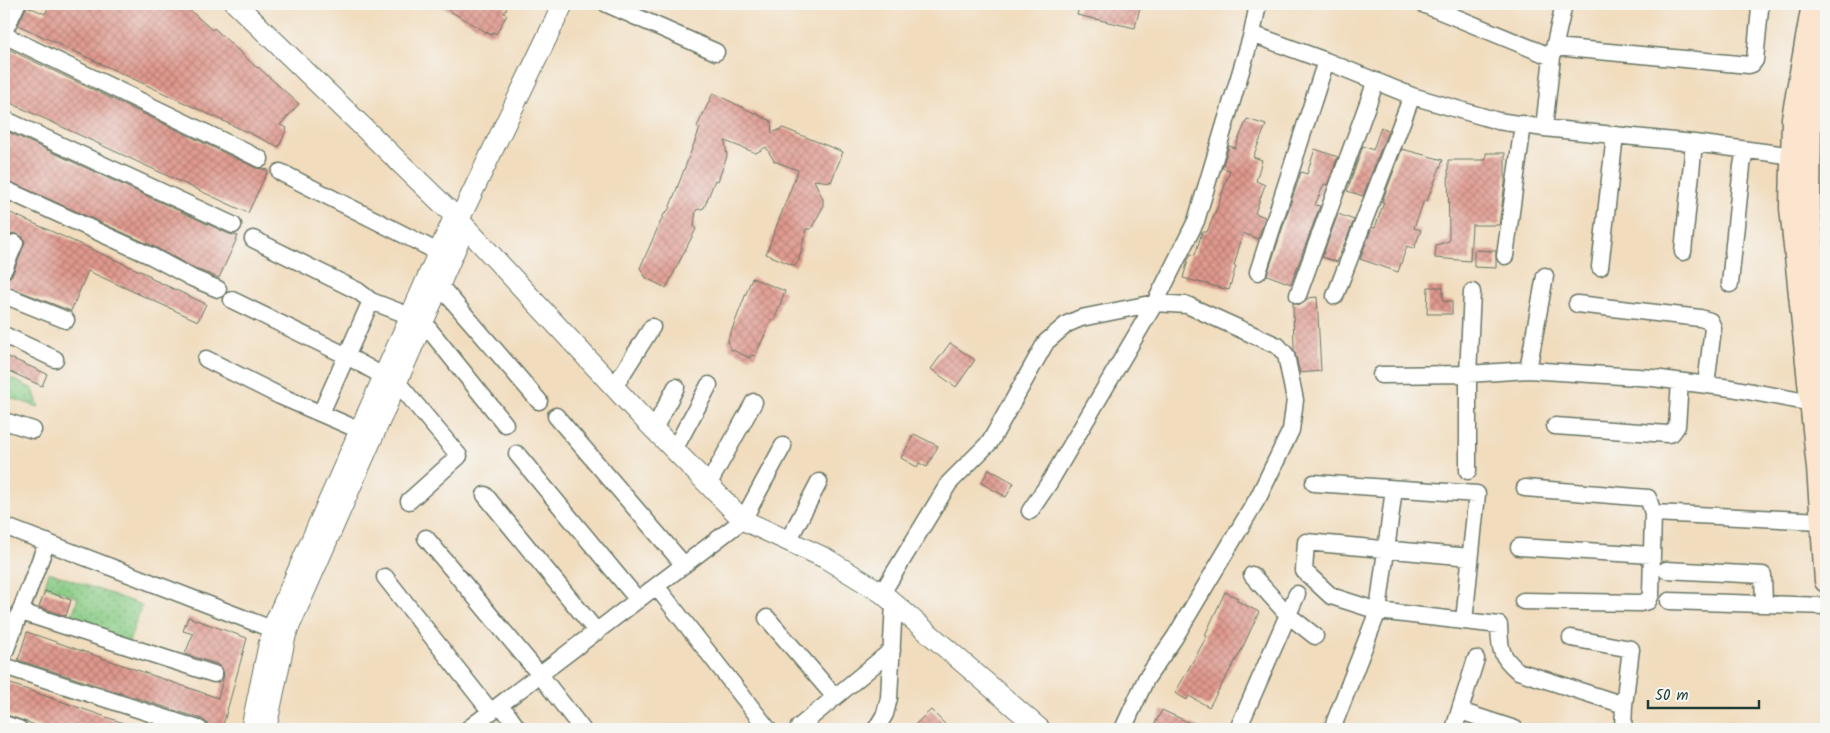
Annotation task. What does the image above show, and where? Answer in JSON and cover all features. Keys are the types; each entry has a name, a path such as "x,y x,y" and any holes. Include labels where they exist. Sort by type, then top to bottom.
{"main road":[{"path":"1812,4 1793,118 1821,277 1826,374"},
{"path":"1825,40 1819,115 1801,157 1791,208 1812,403 1821,439 1822,521 1826,581"}],"street":[{"path":"17,4 4,34 260,159"},
{"path":"236,4 460,221 614,387 743,520 825,558 888,598 1040,729"},
{"path":"417,319 440,286 460,221 563,4"},
{"path":"607,4 716,52"},
{"path":"1030,510 1049,483 1155,303 1196,221 1252,34 1258,4"},
{"path":"1424,4 1554,52 1749,65 1755,60 1760,9 1757,4"},
{"path":"1544,128 1554,52 1564,4"},
{"path":"1252,34 1326,61 1412,96 1498,121 1544,128 1694,143 1801,157"},
{"path":"1258,272 1326,61"},
{"path":"1298,295 1376,81"},
{"path":"1335,296 1412,96"},
{"path":"4,119 233,226"},
{"path":"1505,256 1523,124"},
{"path":"1600,267 1615,135"},
{"path":"1682,252 1694,143"},
{"path":"1730,284 1745,150"},
{"path":"280,172 438,252"},
{"path":"4,189 218,289"},
{"path":"266,729 278,631 417,319 438,252 460,221"},
{"path":"253,239 358,291 371,301 417,319 505,424"},
{"path":"4,270 15,243"},
{"path":"1528,370 1545,276"},
{"path":"440,286 539,401"},
{"path":"1468,471 1468,374 1472,292"},
{"path":"4,295 66,320"},
{"path":"232,300 390,379 459,456 409,501"},
{"path":"321,413 371,301"},
{"path":"876,729 885,714 889,698 892,650 888,598 949,483 990,442 1046,342 1067,324 1082,318 1155,303 1187,305 1278,346 1286,355 1295,400 1291,430 1259,496 1175,638 1146,679 1123,729"},
{"path":"1577,304 1700,318 1710,321 1713,328 1706,385"},
{"path":"614,387 652,327"},
{"path":"4,335 55,360"},
{"path":"206,359 280,396 360,430"},
{"path":"1381,375 1468,374 1528,370 1653,378 1812,403"},
{"path":"251,729 278,631 360,430 390,379"},
{"path":"1555,426 1672,433 1677,426 1680,382"},
{"path":"674,450 709,385"},
{"path":"654,429 676,387"},
{"path":"708,485 754,402"},
{"path":"556,416 684,565"},
{"path":"4,421 33,430"},
{"path":"468,729 743,520 783,446"},
{"path":"517,454 638,600"},
{"path":"788,541 819,482"},
{"path":"1314,483 1477,494 1464,621"},
{"path":"1523,601 1640,603 1648,601 1651,594 1653,513 1648,498 1525,488"},
{"path":"1332,729 1378,611 1394,489"},
{"path":"485,495 597,632"},
{"path":"1653,513 1822,521"},
{"path":"4,526 278,631"},
{"path":"426,538 540,675 582,729"},
{"path":"4,654 47,542"},
{"path":"1470,557 1306,542 1304,571 1331,596 1378,611 1499,625 1500,651 1518,671 1624,705"},
{"path":"1518,547 1652,555"},
{"path":"1666,570 1763,575 1764,604"},
{"path":"1252,575 1288,615 1315,636"},
{"path":"385,577 496,708 518,729"},
{"path":"656,586 768,729"},
{"path":"1238,729 1298,594"},
{"path":"1669,601 1826,606"},
{"path":"21,612 214,674"},
{"path":"767,618 835,697"},
{"path":"1571,638 1631,649 1623,729"},
{"path":"799,727 892,650"},
{"path":"1454,729 1476,659"},
{"path":"4,666 199,729"},
{"path":"1460,711 1515,729"},
{"path":"4,724 20,729"}],"green space":[{"path":"4,375 33,389 39,407 4,396"},
{"path":"49,572 142,605 129,642 70,621 78,598 45,586"}],"building":[{"path":"50,4 183,4 212,30 214,28 299,104 280,125 287,128 279,147 18,25 27,6 45,14"},
{"path":"438,4 500,4 507,8 504,13 507,15 496,34 493,32 491,35"},
{"path":"1080,4 1126,4 1140,7 1135,28 1077,15"},
{"path":"4,47 256,168 268,170 248,213 4,100"},
{"path":"713,93 771,121 772,133 783,128 843,152 831,182 814,180 823,199 823,207 811,229 806,229 799,260 795,266 766,254 798,170 774,161 766,147 756,153 725,141 727,156 718,181 715,180 704,208 696,210 694,226 696,229 666,288 646,278 640,268 664,214 669,209 700,128 697,127"},
{"path":"1247,119 1266,125 1253,157 1262,160 1256,181 1265,185 1255,213 1265,217 1258,239 1243,233 1229,290 1183,278 1188,260 1191,254 1195,255 1202,232 1207,232 1219,203 1230,170 1222,168 1229,146 1235,148"},
{"path":"1381,127 1388,130 1363,196 1347,191 1363,146 1373,150"},
{"path":"4,130 229,234 238,236 219,278 4,179 4,167 10,152 4,149"},
{"path":"1315,149 1338,157 1327,185 1324,184 1315,205 1320,206 1291,284 1267,275 1301,172 1307,174"},
{"path":"1402,149 1443,160 1427,201 1424,200 1414,228 1421,230 1414,249 1407,246 1398,272 1360,259 1372,227 1375,228 1384,202 1382,202"},
{"path":"1486,153 1505,153 1505,183 1499,225 1472,225 1470,261 1435,258 1436,245 1449,241 1448,160 1486,160"},
{"path":"4,210 151,276 150,278 206,304 198,321 88,271 71,311 4,285 4,279 10,277 13,273 25,242 23,237 14,233 9,235 4,244"},
{"path":"1338,214 1354,220 1337,262 1322,257"},
{"path":"1474,250 1496,251 1496,268 1474,267"},
{"path":"752,278 785,291 774,321 772,319 755,356 751,355 750,358 730,349 728,340"},
{"path":"1428,287 1443,287 1443,301 1452,301 1452,314 1427,314"},
{"path":"1317,297 1321,371 1300,373 1294,349 1293,303 1300,305 1308,298"},
{"path":"950,343 975,360 956,387 931,369"},
{"path":"4,355 47,374 42,386 4,369"},
{"path":"914,434 938,446 927,467 919,463 917,467 901,458"},
{"path":"989,469 1014,483 1006,497 981,483"},
{"path":"45,591 71,600 66,616 39,607"},
{"path":"1225,592 1238,598 1237,601 1259,612 1241,651 1209,707 1189,696 1187,700 1175,693 1207,636 1205,635"},
{"path":"188,617 247,638 222,729 209,727 202,719 18,660 27,632 218,698 224,675 222,668 217,664 185,654 193,634 183,631"},
{"path":"8,683 135,727 135,729 41,729 41,727 4,714 4,697"},
{"path":"931,710 950,729 911,729 923,717"},
{"path":"1162,710 1203,729 1152,729"}]}
